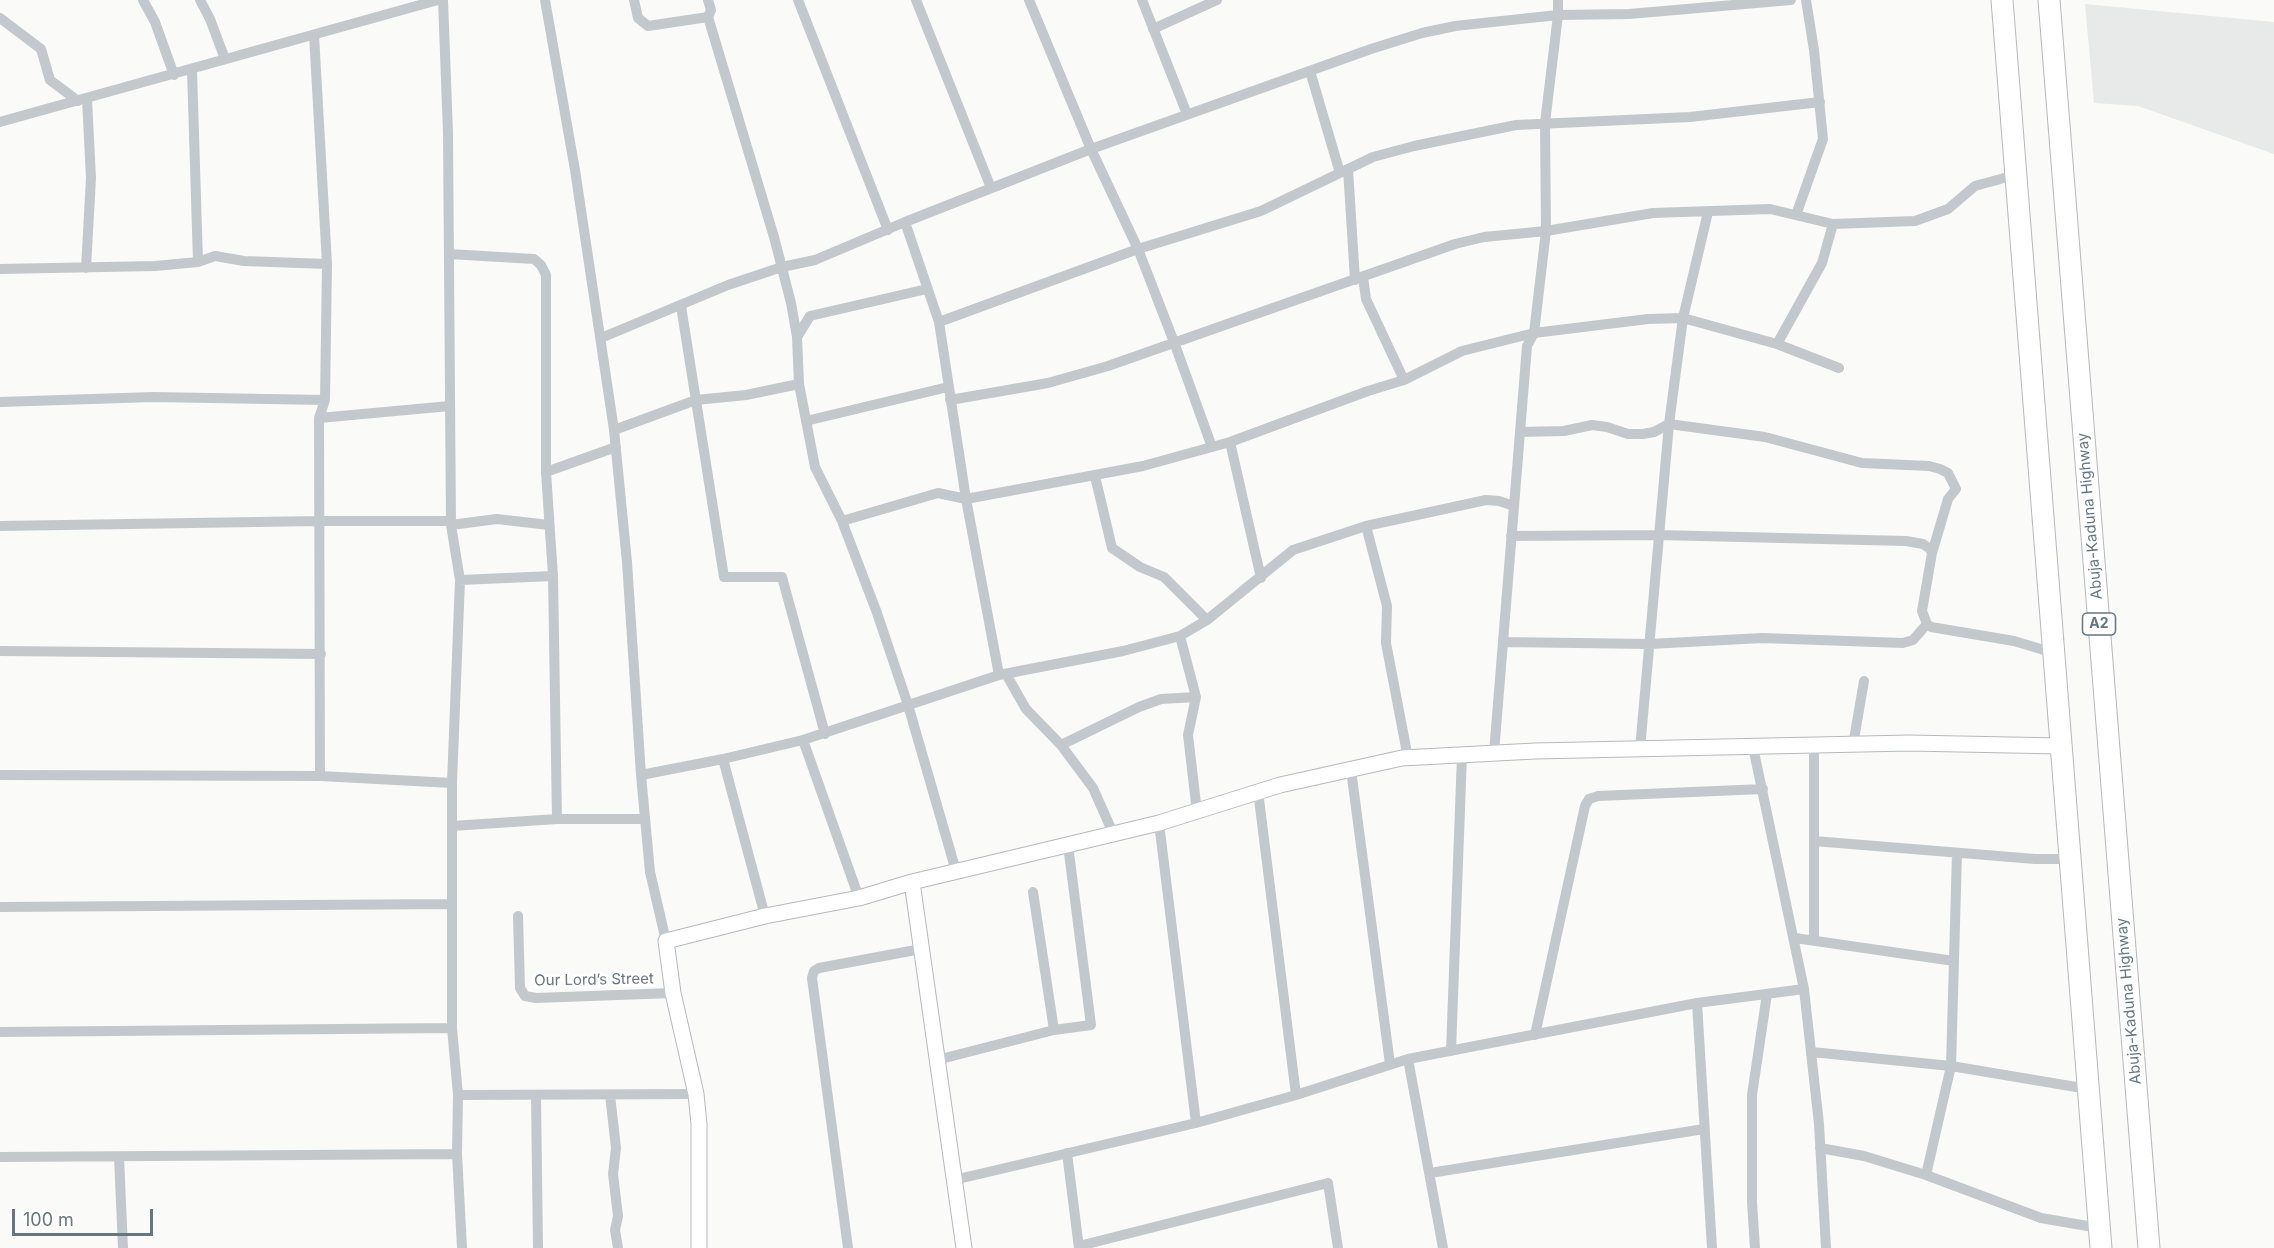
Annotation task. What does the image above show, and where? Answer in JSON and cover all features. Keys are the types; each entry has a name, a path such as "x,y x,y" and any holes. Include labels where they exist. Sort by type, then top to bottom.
{"highway":[{"path":"2002,0 2100,1238"},
{"name":"Abuja-Kaduna Highway","path":"2049,0 2149,1248"}],"street":[{"path":"143,0 174,75"},
{"path":"200,0 225,59"},
{"path":"0,122 438,0"},
{"path":"443,0 448,133 451,523 460,579 452,783 452,1028 458,1095 457,1154 462,1248"},
{"path":"545,0 602,338 614,430 627,562 650,872 666,941 673,993 696,1094 699,1124 699,1248"},
{"path":"634,0 638,18 648,26 708,17"},
{"path":"708,0 711,10 708,17 791,303 797,337 799,384 815,466 842,521 877,613 908,705 956,872"},
{"path":"798,0 888,230"},
{"path":"916,0 991,188"},
{"path":"1029,0 1091,149 1138,249 1212,447"},
{"path":"1142,0 1187,114"},
{"path":"1153,28 1217,0"},
{"path":"1494,753 1527,346 1534,333 1546,231 1545,123 1558,0"},
{"path":"602,338 728,285 782,267 815,261 905,222 1091,149 1422,33 1455,26 1558,15 1629,14 1791,0"},
{"path":"1796,215 1823,139 1806,0"},
{"path":"0,18 41,49 50,80 63,90 83,100"},
{"path":"314,35 327,264 325,400 319,418 320,776"},
{"path":"192,70 198,262"},
{"path":"1310,71 1344,171 1359,278 1366,299 1404,380"},
{"path":"50,109 63,90"},
{"path":"83,100 91,178 87,268"},
{"path":"939,322 1138,249 1261,211 1373,157 1414,146 1516,125 1690,117 1820,102"},
{"path":"950,400 1048,383 1108,366 1455,244 1484,237 1546,231 1653,213 1770,209 1833,224 1915,221 1948,209 1975,186 2015,175"},
{"path":"1640,749 1669,424 1683,318 1708,212"},
{"path":"905,222 939,322 966,499 1003,675 1026,709 1061,745 1093,788 1113,833"},
{"path":"1777,344 1822,263 1833,224"},
{"path":"449,254 534,259 546,274 546,472 553,576 557,819"},
{"path":"0,269 155,266 198,262 216,256 244,261 327,264"},
{"path":"797,337 810,316 927,289"},
{"path":"791,303 810,316"},
{"path":"681,306 724,577 782,578 825,734"},
{"path":"842,521 938,493 966,499 1143,466 1230,442 1404,380 1462,351 1534,333 1648,319 1683,318 1777,344 1839,369"},
{"path":"614,430 696,400 746,395 799,384"},
{"path":"806,421 948,387"},
{"path":"0,402 153,397 325,400"},
{"path":"319,418 450,406"},
{"path":"1520,432 1564,431 1592,424 1628,434 1643,434 1654,432 1669,424 1765,437 1862,463 1940,468 1948,473 1956,489 1948,499 1932,554 1922,611 1927,624 1931,627 2014,641 2054,653"},
{"path":"1230,442 1261,578"},
{"path":"546,472 616,447"},
{"path":"1095,476 1112,548 1140,567 1164,577 1207,620"},
{"path":"641,775 803,740 1003,675 1124,651 1180,636 1207,620 1293,550 1366,526 1486,500 1514,506"},
{"path":"0,526 320,520 451,523 497,519 549,525"},
{"path":"1366,526 1387,606 1386,643 1408,758"},
{"path":"1511,536 1658,535 1906,541 1923,544 1930,549 1932,554"},
{"path":"460,579 553,576"},
{"path":"1503,642 1650,644 1762,638 1903,643 1913,639 1927,624"},
{"path":"1180,636 1196,697 1188,735 1197,812"},
{"path":"0,651 321,654"},
{"path":"1853,745 1864,681"},
{"path":"1061,745 1139,707 1161,699 1196,697"},
{"path":"803,740 859,898"},
{"path":"666,941 765,916 859,898 912,882 1159,823 1258,791 1408,758 1494,753 1909,743 2061,746"},
{"path":"1814,746 1814,939"},
{"path":"1754,747 1804,989 1812,1053 1826,1248"},
{"path":"1451,1051 1462,755"},
{"path":"723,759 765,916"},
{"path":"1351,770 1390,1064"},
{"path":"0,775 320,776 452,783"},
{"path":"1535,1035 1585,806 1589,799 1598,796 1762,789"},
{"path":"1258,791 1296,1095"},
{"path":"452,826 557,819 645,819"},
{"path":"1159,823 1196,1123"},
{"path":"1814,841 2035,859 2070,859"},
{"path":"937,1060 1054,1030 1091,1025 1068,844"},
{"path":"1926,1175 1951,1065 1957,852"},
{"path":"912,882 964,1248"},
{"path":"1033,892 1054,1030"},
{"path":"0,907 452,904"},
{"name":"Our Lord’s Street","path":"519,916 520,988 525,996 536,999 673,993"},
{"path":"1795,938 1954,961"},
{"path":"848,1248 812,978 814,971 819,968 921,949"},
{"path":"954,1180 1196,1123 1296,1095 1408,1059 1697,1003 1804,989"},
{"path":"1755,1248 1752,1202 1752,1095 1767,994"},
{"path":"1697,1003 1712,1248"},
{"path":"0,1032 452,1028"},
{"path":"1812,1053 1951,1065 2088,1089"},
{"path":"1408,1059 1443,1248"},
{"path":"458,1095 696,1094"},
{"path":"536,1095 538,1248"},
{"path":"610,1095 616,1148 613,1174 618,1216 615,1230 618,1248"},
{"path":"1430,1173 1704,1129"},
{"path":"1820,1148 1864,1156 1926,1175 2100,1238"},
{"path":"1067,1153 1079,1247 1328,1183 1338,1248"},
{"path":"0,1157 457,1154"},
{"path":"119,1157 123,1248"}],"shaded area":[{"path":"2085,4 2274,22 2274,154 2138,106 2094,103"}]}
